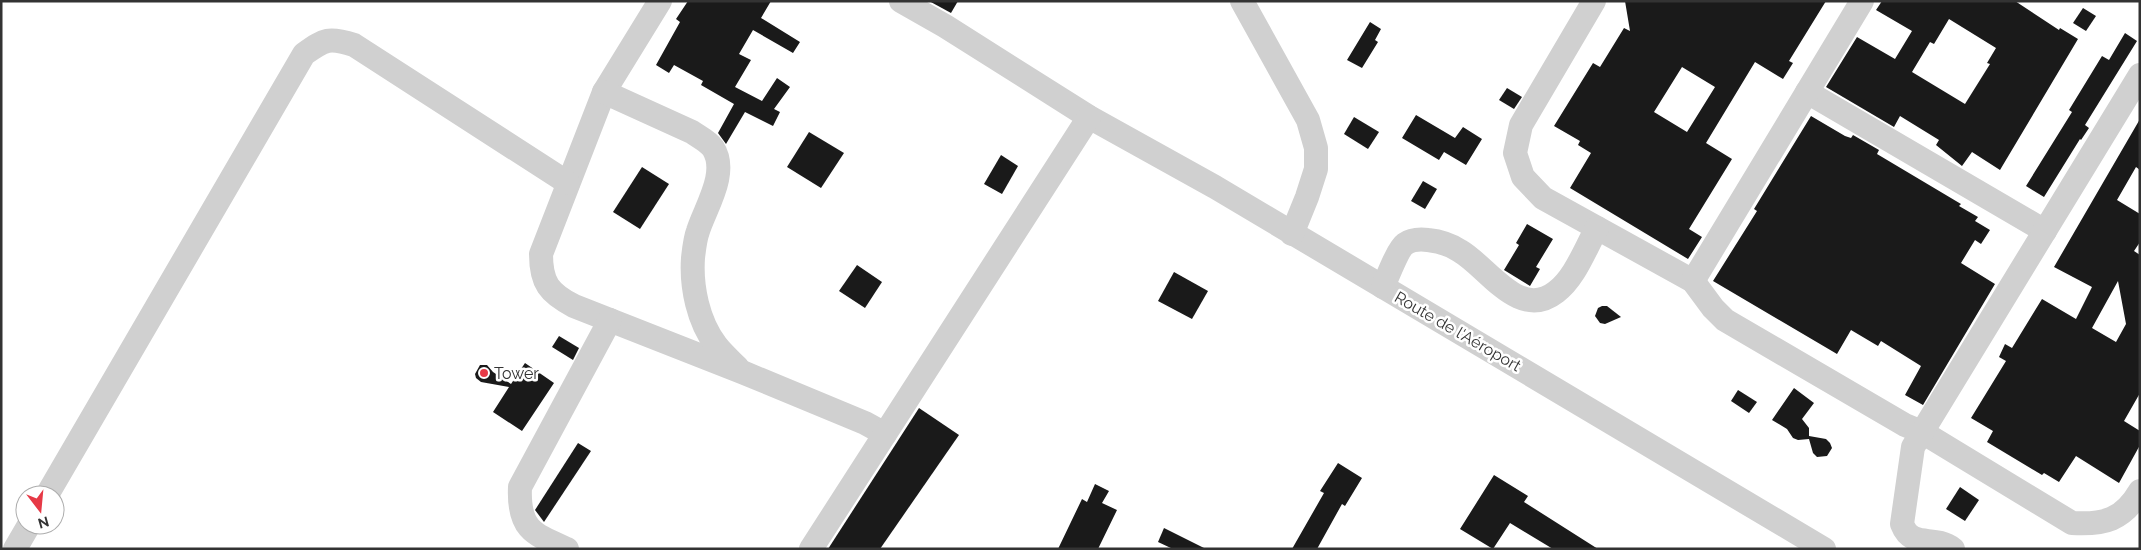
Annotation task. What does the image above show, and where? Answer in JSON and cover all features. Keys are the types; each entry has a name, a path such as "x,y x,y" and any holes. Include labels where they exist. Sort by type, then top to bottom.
{"street":[{"path":"660,1 604,92 568,183 541,254 541,271 549,288 557,297 574,306 742,372 865,423 885,434"},
{"name":"Route de l'Aéroport","path":"901,1 945,26 1089,117 1215,188 1824,549"},
{"path":"1242,1 1308,120 1316,148 1316,169 1308,197 1292,234"},
{"path":"1594,1 1521,125 1515,153 1523,177 1543,198 1693,281 1713,308 1725,320 1905,425 1922,432 2072,523 2089,524 2105,522 2118,516 2134,501 2140,491"},
{"path":"1693,281 1862,1"},
{"path":"53,485 304,54 324,40 336,39 354,45 568,183"},
{"path":"1953,549 1947,544 1910,539 1905,533 1902,524 1913,447 2140,75"},
{"path":"604,92 692,132 705,140 714,149 719,165 716,186 697,233 693,259 694,291 702,317 716,344 742,372"},
{"path":"1807,92 2045,231"},
{"path":"811,549 1089,117"},
{"path":"1383,287 1404,244 1413,240 1425,240 1437,242 1460,251 1511,294 1526,300 1540,299 1555,294 1567,283 1597,228"},
{"path":"567,549 533,533 523,518 519,504 520,487 610,320"},
{"path":"15,549 23,535"}],"building":[{"path":"688,1 771,1 761,18 800,42 793,53 753,30 739,54 751,60 735,87 762,101 777,78 790,87 774,109 780,112 773,126 745,112 726,144 718,133 734,104 701,85 703,81 674,65 669,73 656,65 680,22 676,19"},
{"path":"929,1 958,1 951,13"},
{"path":"1625,1 1826,1 1789,61 1793,63 1783,79 1755,62 1706,143 1732,159 1689,229 1702,237 1688,259 1570,188 1591,153 1578,145 1580,141 1554,126 1593,63 1600,67 1624,28 1630,31","holes":["1682,67 1715,87 1687,132 1654,112"]},
{"path":"1882,1 2015,1 2059,30 2060,28 2078,39 2000,170 1972,152 1962,166 1936,145 1939,140 1900,116 1894,127 1826,87 1857,37 1895,59 1912,31 1876,10","holes":["1949,19 1996,48 1987,63 1990,64 1965,104 1912,72 1930,42 1934,44"]},
{"path":"2083,8 2096,16 2086,31 2073,23"},
{"path":"1370,22 1381,29 1375,40 1378,42 1362,68 1347,60"},
{"path":"2125,33 2137,41 2085,125 2089,128 2080,139 2044,197 2026,186 2072,112 2069,110 2102,56 2109,60"},
{"path":"1507,88 1522,97 1514,109 1499,100"},
{"path":"1416,115 1455,138 1463,127 1482,139 1466,165 1444,152 1439,160 1402,138"},
{"path":"1811,116 1845,136 1851,138 1853,135 1879,150 1877,154 1961,204 1959,206 1978,217 1975,221 1990,230 1981,244 1975,240 1961,263 1995,284 1923,405 1905,395 1921,366 1881,341 1878,346 1851,330 1837,354 1713,281 1757,211 1754,209"},
{"path":"1354,117 1379,132 1368,149 1344,134"},
{"path":"2140,119 2140,170 2136,167 2117,200 2140,214 2140,242 2134,251 2140,255 2140,393 2124,421 2140,431 2140,445 2119,483 2076,456 2059,482 2044,473 2042,475 1987,442 1993,431 1971,418 2006,361 1999,357 2005,344 2012,348 2042,299 2076,319 2092,287 2054,267","holes":["2118,281 2126,324 2116,342 2092,328"]},
{"path":"809,132 844,153 821,188 787,167"},
{"path":"1001,155 1018,166 1002,194 984,184"},
{"path":"642,167 669,184 640,229 613,212"},
{"path":"1423,181 1437,189 1425,209 1411,201"},
{"path":"1527,224 1553,239 1536,267 1540,269 1530,286 1504,270 1519,245 1516,243"},
{"path":"857,265 882,282 865,308 839,291"},
{"path":"1174,272 1208,291 1192,319 1158,301"},
{"path":"1607,306 1621,317 1605,324 1600,323 1595,316 1598,308"},
{"path":"559,336 579,348 573,360 552,347"},
{"path":"525,363 554,383 522,431 493,412 509,387 481,382 476,378 475,374 480,365 487,365 493,372 511,384"},
{"path":"1794,388 1814,403 1802,419 1809,428 1809,436 1826,439 1830,443 1832,448 1827,456 1817,457 1813,453 1809,439 1798,440 1793,438 1787,429 1772,420"},
{"path":"1738,390 1757,402 1749,413 1731,401"},
{"path":"919,408 959,435 880,549 828,549"},
{"path":"578,443 591,451 544,522 535,510"},
{"path":"1338,463 1362,478 1345,506 1342,504 1317,549 1292,549 1324,493 1320,491"},
{"path":"1494,475 1528,496 1524,502 1598,549 1553,549 1510,523 1493,549 1460,529"},
{"path":"1095,484 1109,491 1102,503 1117,510 1098,549 1058,549 1082,499 1087,502"},
{"path":"1960,487 1979,500 1965,521 1946,509"},
{"path":"1164,528 1206,549 1173,549 1158,542"}],"place":[{"name":"Tower","path":"484,373"}]}
